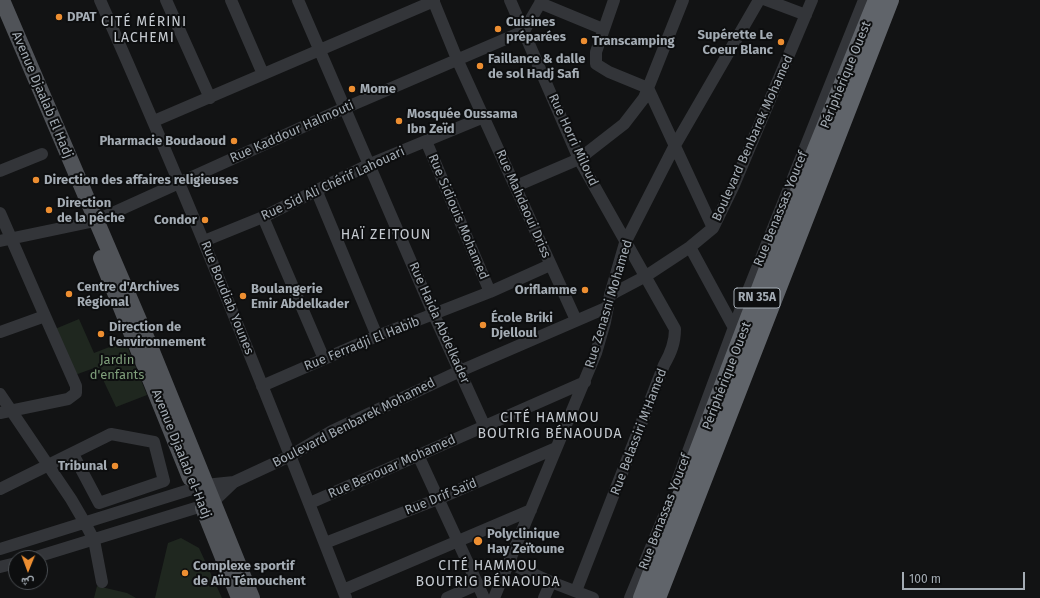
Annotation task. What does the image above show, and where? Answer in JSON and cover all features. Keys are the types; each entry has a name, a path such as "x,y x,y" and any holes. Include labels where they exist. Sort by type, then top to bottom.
{"highway":[{"name":"Périphérique Ouest","path":"642,598 772,258 877,0"},
{"name":"Périphérique Ouest","path":"657,598 890,0"}],"main road":[{"name":"Avenue Djaalab El Hadj","path":"2,0 91,222 112,256"},
{"name":"Avenue Djaalab el-Hadj","path":"0,24 91,222 200,488 252,598"},
{"name":"Avenue Djaalab el-Hadj","path":"112,256 147,339 200,488"},
{"name":"Avenue Djaalab el-Hadj","path":"207,504 239,598"}],"street":[{"name":"Rue Boudiab Younes","path":"100,0 154,121 204,242 310,503 345,594"},
{"path":"166,0 210,98"},
{"path":"231,0 263,74"},
{"name":"Rue Haida Abdelkader","path":"298,0 434,315 484,426"},
{"path":"154,121 434,0"},
{"name":"Rue Mahdaoui Driss","path":"434,0 457,59 576,320"},
{"name":"Rue Horri Miloud","path":"510,0 579,159 625,243 646,276"},
{"path":"614,0 596,52 596,64 609,72 648,88 674,147 713,228"},
{"path":"516,186 579,159 624,124 634,113 644,98 683,0"},
{"name":"Rue Zenasni Mohamed","path":"494,598 596,353 625,243 674,147 759,0"},
{"path":"766,0 806,16"},
{"name":"Boulevard Benbarek Mohamed","path":"48,553 207,504 234,482 290,456 332,431 460,371 576,320 609,301 690,247 713,228 734,185 812,0"},
{"name":"Rue Benassas Youcef","path":"630,598 664,516 734,328 864,0"},
{"path":"524,31 541,2 603,29"},
{"name":"Rue Kaddour Halmouti","path":"5,240 91,222 179,184 345,108 524,31"},
{"name":"Rue Sid Ali Chérif Lahouari","path":"204,242 317,192 370,164 484,117"},
{"name":"Rue Sidiouis Mohamed","path":"426,141 490,292"},
{"path":"0,171 42,154"},
{"path":"317,192 377,336"},
{"path":"0,213 5,240 45,316 77,390 72,397 68,399 6,412"},
{"path":"263,217 324,359"},
{"path":"690,247 734,328"},
{"name":"Rue Ferradji El Habib","path":"262,386 377,336 490,292 550,265"},
{"name":"Rue Belassiri M'Hamed","path":"576,591 675,341 675,329 646,276"},
{"path":"0,332 45,316"},
{"name":"Rue Benouar Mohamed","path":"310,503 585,382"},
{"path":"0,394 6,412 48,465 86,523 94,540 102,582"},
{"path":"0,489 111,434 154,442 164,480 100,503 73,454"},
{"name":"Rue Drif Saïd","path":"325,543 438,499 556,448"},
{"path":"418,455 484,598"},
{"name":"Boulevard Benbarek Mohamed","path":"0,549 200,488 234,482"},
{"path":"345,594 531,510"},
{"path":"509,563 550,582 593,598"},
{"path":"544,598 550,582"},
{"path":"447,598 478,584"}],"green space":[{"name":"Jardin d'enfants","path":"79,319 94,353 125,341 147,395 116,407 97,367 75,375 55,329"},
{"name":"Complexe sportif de Aïn Témouchent","path":"181,538 199,548 222,598 155,598 168,543"},
{"path":"97,586 127,593 136,598 94,598"}],"place":[{"name":"DPAT","path":"59,17"},
{"name":"Cuisines préparées","path":"498,29"},
{"name":"Transcamping","path":"584,41"},
{"name":"Supérette Le Coeur Blanc","path":"781,42"},
{"name":"Faillance & dalle de sol Hadj Safi","path":"480,66"},
{"name":"Mome","path":"352,89"},
{"name":"Mosquée Oussama Ibn Zeïd","path":"399,121"},
{"name":"Pharmacie Boudaoud","path":"234,141"},
{"name":"Direction des affaires religieuses","path":"36,180"},
{"name":"Direction de la pêche","path":"49,210"},
{"name":"Condor","path":"205,220"},
{"name":"Oriflamme","path":"585,290"},
{"name":"Centre d'Archives Régional","path":"69,294"},
{"name":"Boulangerie Emir Abdelkader","path":"243,296"},
{"name":"École Briki Djelloul","path":"483,325"},
{"name":"Direction de l'environnement","path":"101,334"},
{"name":"Tribunal","path":"115,466"},
{"name":"Polyclinique Hay Zeïtoune","path":"478,541"},
{"name":"Complexe sportif de Aïn Témouchent","path":"185,573"}],"district":[{"name":"CITÉ MÉRINI LACHEMI","path":"144,30"},
{"name":"HAÏ ZEITOUN","path":"386,235"},
{"name":"CITÉ HAMMOU BOUTRIG BÉNAOUDA","path":"550,426"},
{"name":"CITÉ HAMMOU BOUTRIG BÉNAOUDA","path":"488,574"}]}
